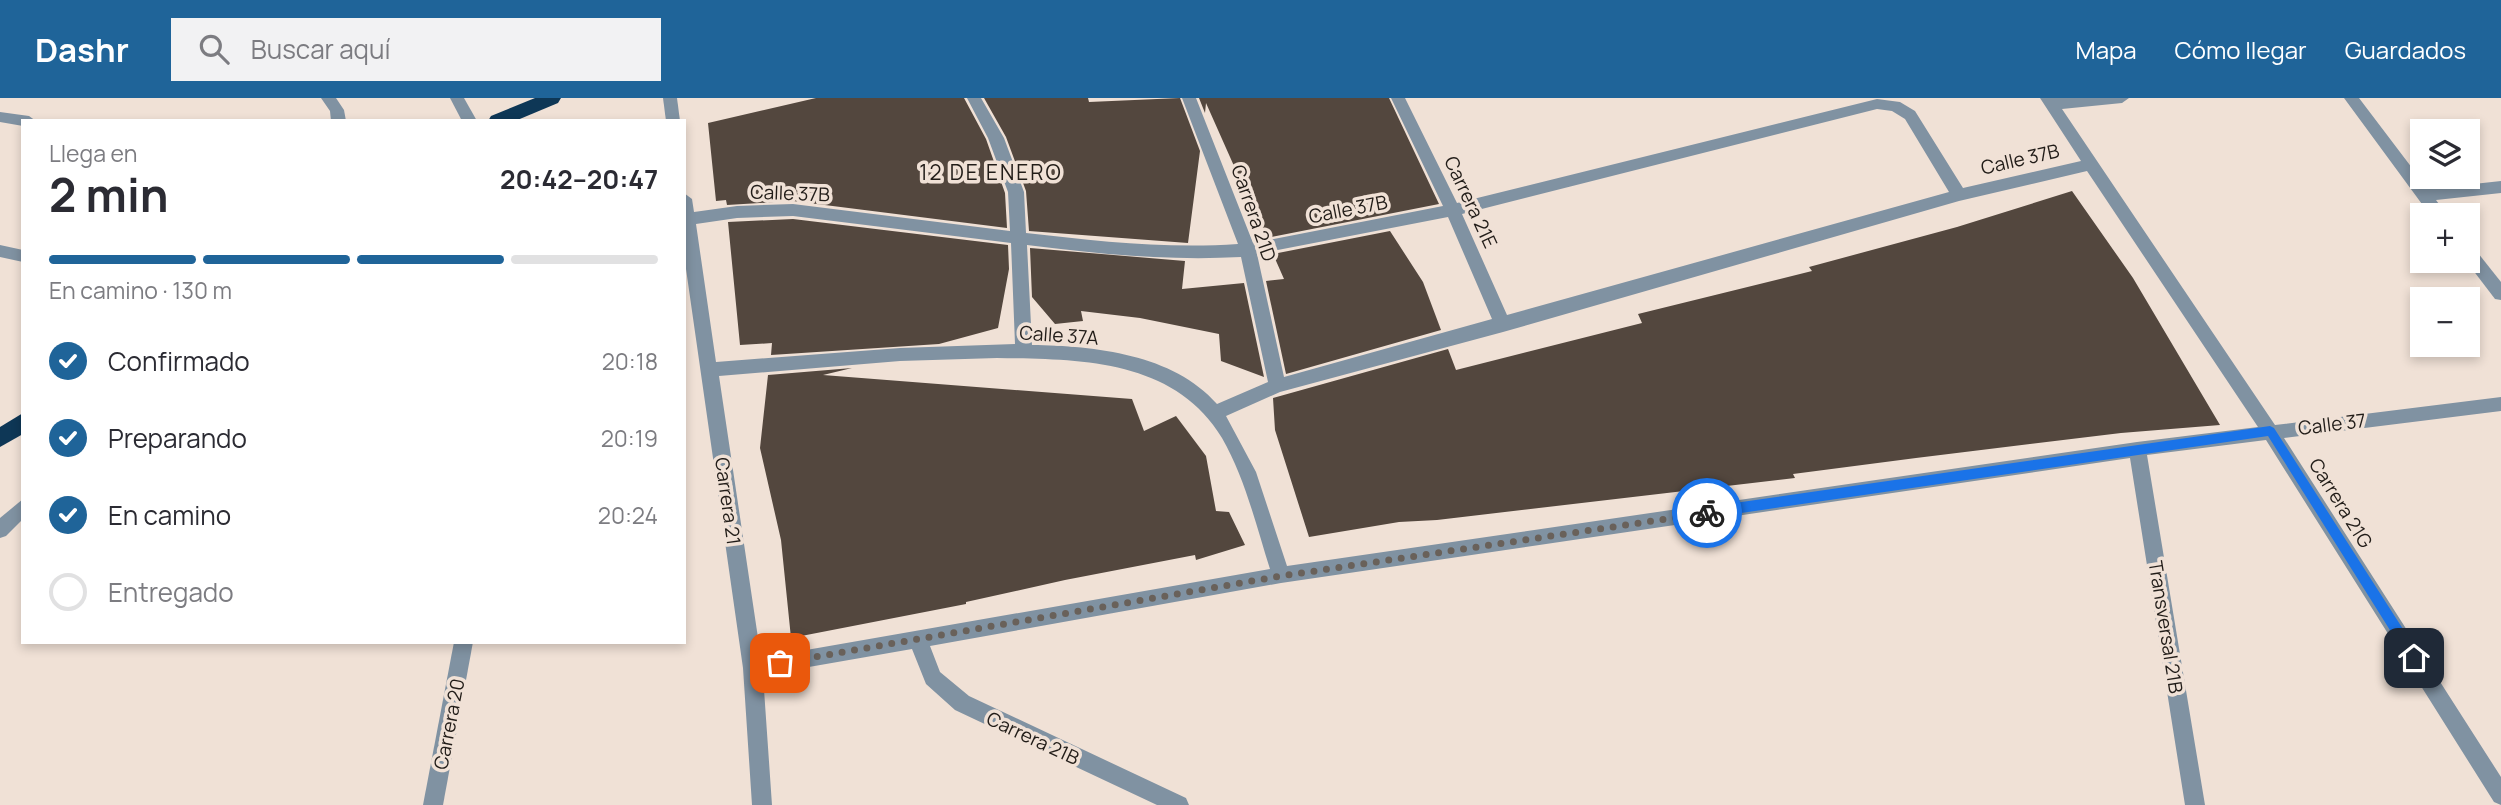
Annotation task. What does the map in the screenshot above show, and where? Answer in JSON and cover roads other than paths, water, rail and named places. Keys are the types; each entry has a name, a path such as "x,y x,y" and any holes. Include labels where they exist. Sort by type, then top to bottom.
{"highway":[{"path":"502,119 552,98"},
{"path":"0,438 21,423"}],"street":[{"path":"328,98 337,110 339,119"},
{"path":"457,98 469,119"},
{"path":"671,98 673,119"},
{"path":"974,98 996,138 1016,192 1024,352"},
{"name":"Carrera 21D","path":"1189,98 1248,250 1277,386"},
{"name":"Carrera 21E","path":"1398,98 1453,210 1503,325"},
{"path":"2050,101 2122,98"},
{"path":"2351,98 2430,203"},
{"name":"Carrera 21G","path":"2050,101 2270,431 2501,794"},
{"name":"Calle 37B","path":"687,219 737,212 793,210 1020,241 1199,253 1248,250 1453,210 1877,104 1895,106 1909,115 1958,195"},
{"path":"0,117 21,120"},
{"name":"Calle 37B","path":"1214,413 1277,386 1503,325 1958,195 2091,164"},
{"path":"2424,195 2501,187"},
{"name":"Carrera 21","path":"686,212 753,668 762,805"},
{"path":"0,251 21,256"},
{"path":"2480,267 2501,294"},
{"name":"Calle 37A","path":"709,370 964,352 1091,355 1144,367 1184,386 1214,413 1240,453 1281,576"},
{"name":"Calle 37","path":"753,668 1281,576 2137,449 2501,404"},
{"name":"Transversal 21B","path":"2137,449 2195,805"},
{"path":"0,530 21,509"},
{"name":"Carrera 21B","path":"917,638 933,678 962,703 1009,728 1179,805"},
{"name":"Carrera 20","path":"433,805 464,644"}],"district":[{"name":"12 DE ENERO","path":"991,172"}]}
